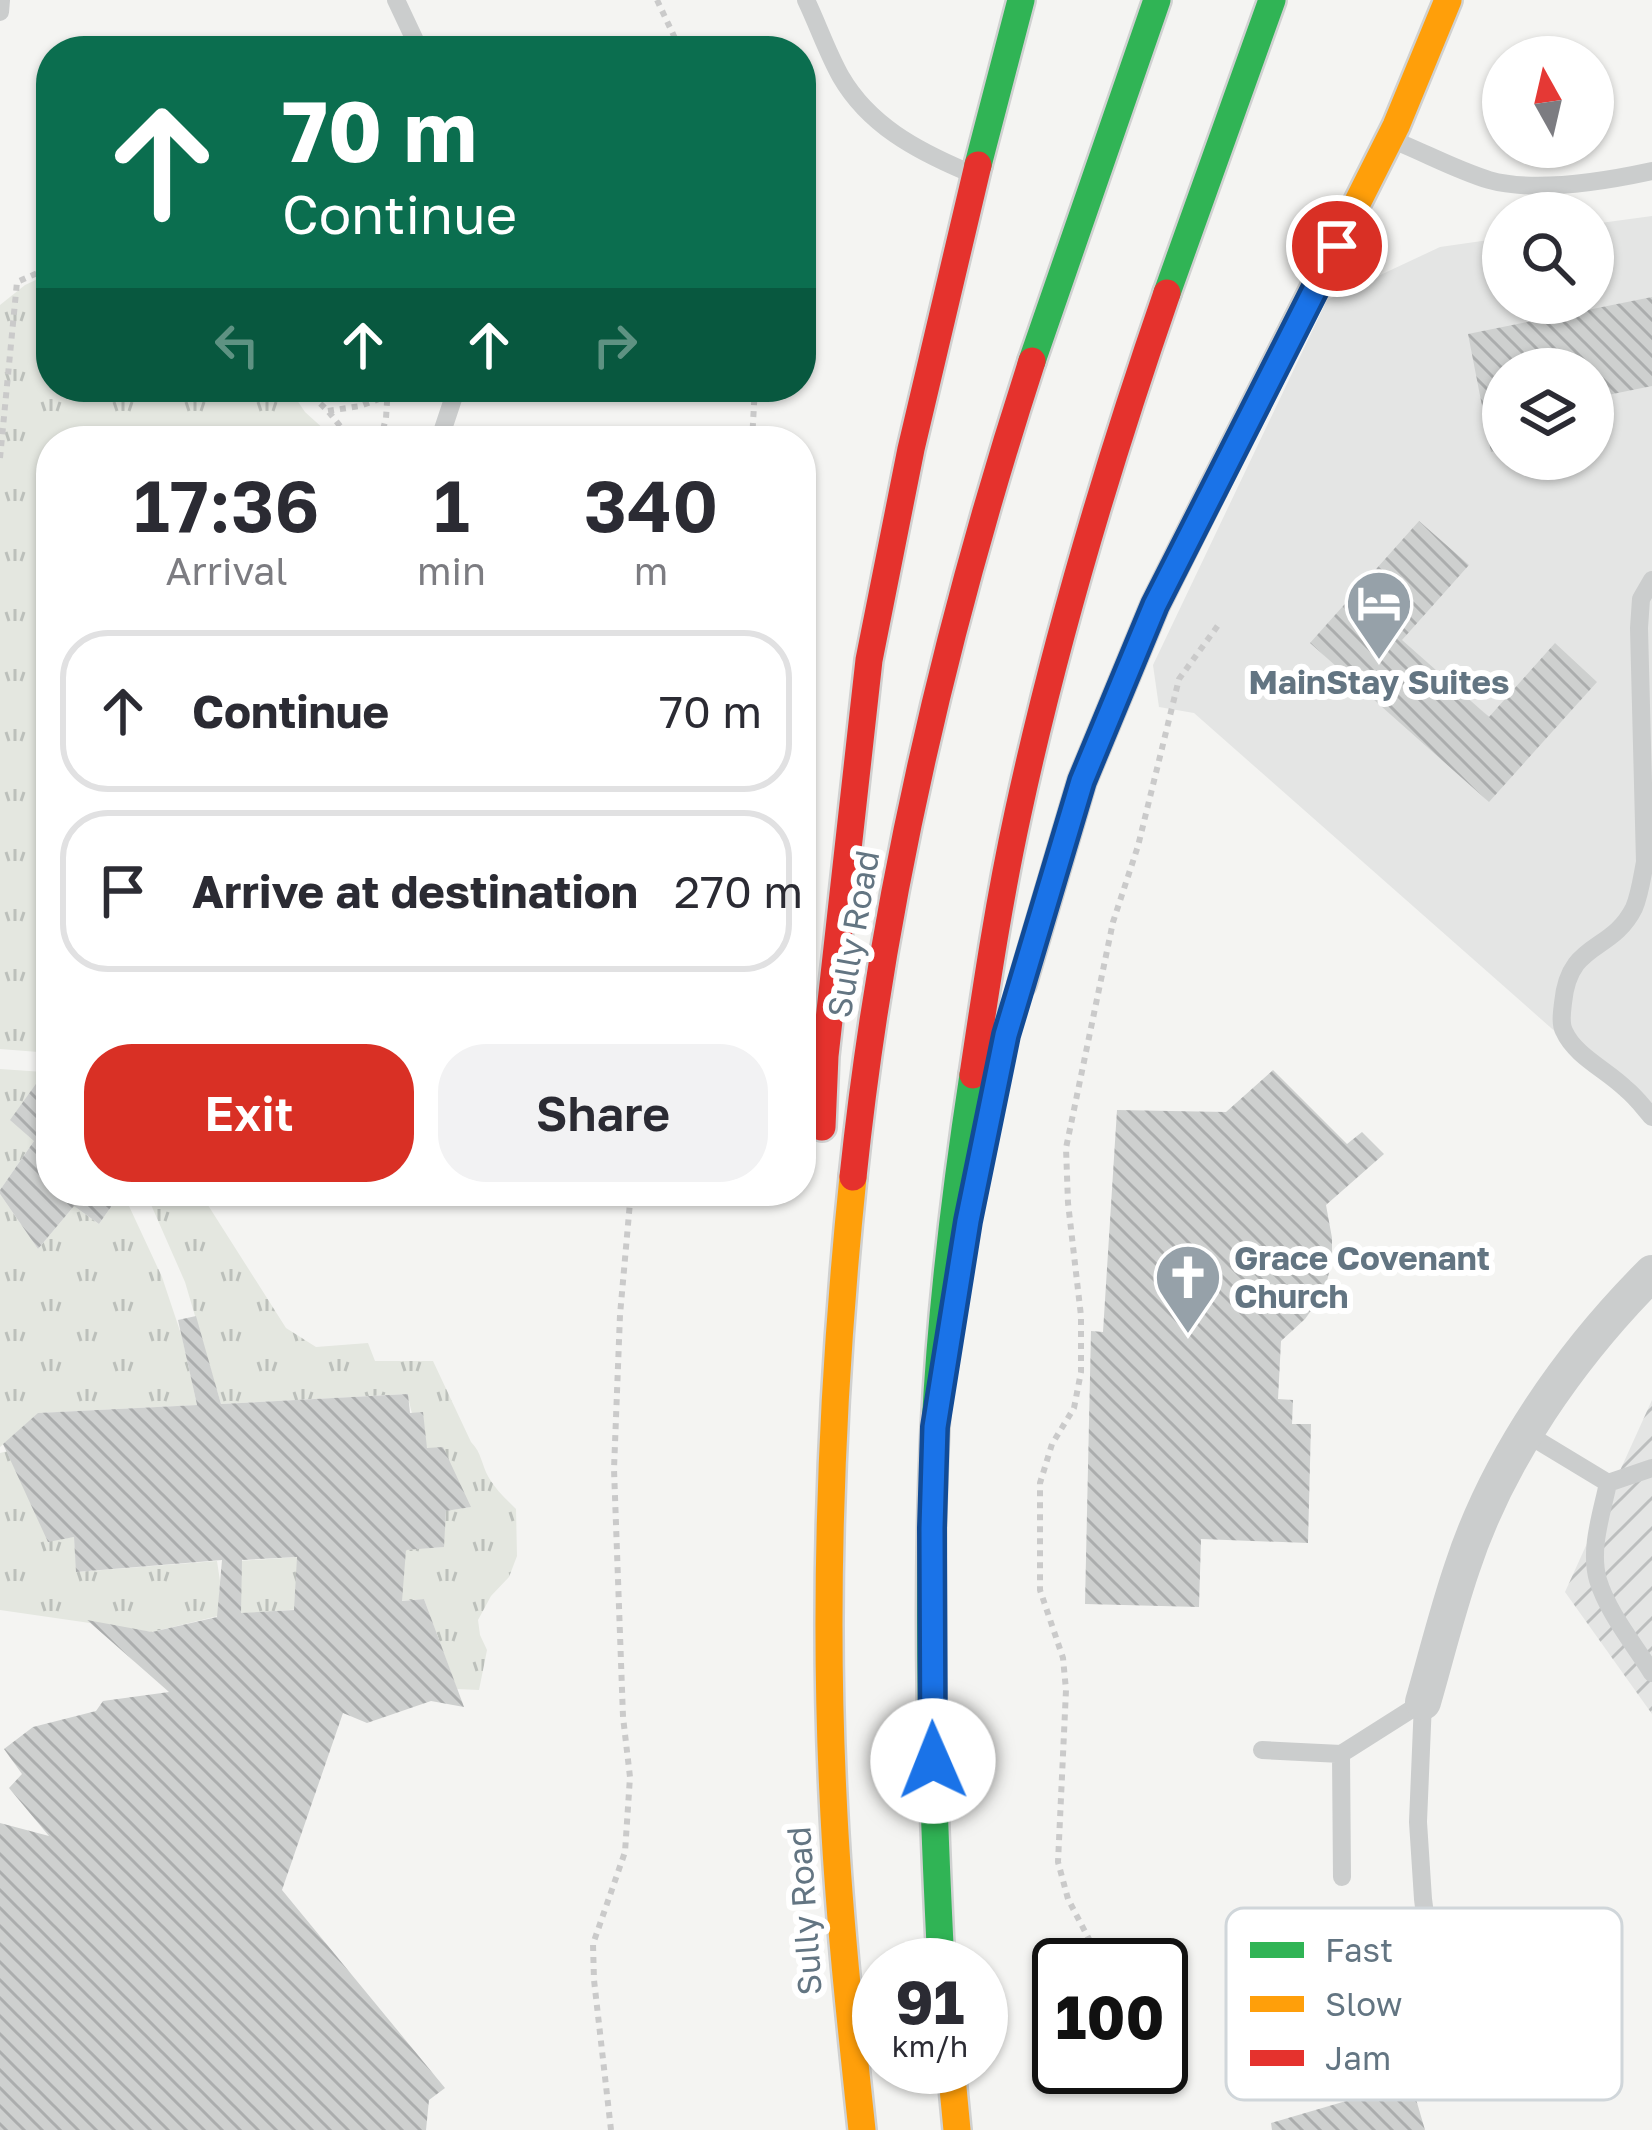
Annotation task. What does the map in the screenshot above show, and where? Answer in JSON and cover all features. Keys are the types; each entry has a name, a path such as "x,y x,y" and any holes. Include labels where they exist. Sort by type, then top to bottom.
{"highway":[{"path":"820,1158 825,1056 869,660 911,448 1021,0"},
{"name":"Sully Road","path":"862,2130 833,1840 828,1579 846,1250 864,1091 916,784 984,514 1077,226 1157,0"},
{"path":"939,1938 932,1682 935,1427 968,1107 1018,810 1118,437 1272,0"},
{"path":"935,1427 964,1240 1010,1025 1082,781 1155,605 1390,139 1448,0"},
{"path":"819,1257 828,1579"},
{"path":"954,2094 958,2130"}],"street":[{"path":"1423,1702 1463,1565 1484,1514 1527,1434 1598,1332 1652,1273"}],"lane":[{"path":"0,12 1,0"},
{"path":"396,0 414,36"},
{"path":"806,0 840,75 863,106 908,144 975,176"},
{"path":"1390,139 1502,182 1569,183 1652,171"},
{"path":"1652,580 1641,599 1639,628 1645,862 1641,884 1624,921 1569,971 1562,1021 1564,1032 1579,1051 1627,1089 1652,1117"},
{"path":"1527,1434 1608,1483 1652,1468"},
{"path":"1608,1483 1595,1545 1598,1579 1652,1673"},
{"path":"1262,1750 1341,1754 1423,1702"},
{"path":"1423,1702 1418,1822 1424,1908"},
{"path":"1341,1754 1342,1877"}],"path":[{"path":"657,0 674,36"},
{"path":"0,458 17,282 36,274"},
{"path":"319,402 340,426"},
{"path":"328,411 368,402"},
{"path":"1088,1938 1068,1899 1058,1862 1064,1658 1040,1590 1040,1483 1052,1444 1075,1408 1082,1372 1066,1148 1113,922 1138,846 1179,679 1219,624"},
{"path":"611,2130 593,1944 625,1852 630,1777 622,1695 614,1469 630,1206"}],"shaded area":[{"path":"1652,216 1652,1117 1194,713 1159,707 1153,665 1327,300 1440,247 1482,241 1482,324 1614,324 1614,221"},
{"path":"1652,1400 1652,1714 1565,1592"}],"green space":[{"path":"36,280 36,402 298,402 320,426 36,426 36,1052 0,1049 0,305"},
{"path":"0,1069 36,1071 34,1141 0,1190"},
{"path":"0,1194 38,1249 74,1206 99,1224 112,1206 129,1206 162,1277 197,1405 39,1413 0,1447"},
{"path":"152,1206 209,1206 286,1328 316,1347 368,1343 375,1361 433,1361 489,1478 516,1509 517,1556 509,1577 478,1620 487,1650 479,1690 457,1689 424,1599 240,1618 239,1561 443,1547 446,1511 470,1507 423,1440 408,1394 221,1404 185,1282"},
{"path":"12,1450 48,1541 74,1537 77,1572 217,1561 218,1616 152,1632 0,1610 0,1453"}],"building":[{"path":"1652,297 1652,386 1614,394 1614,348 1482,348 1482,406 1468,334 1518,324 1614,324 1614,305"},
{"name":"MainStay Suites","path":"1419,521 1469,565 1402,640 1489,717 1555,643 1597,682 1489,802 1310,643"},
{"name":"Grace Covenant Church","path":"1273,1070 1347,1144 1362,1132 1384,1154 1326,1205 1332,1238 1327,1281 1305,1319 1281,1341 1278,1399 1293,1400 1292,1424 1311,1424 1308,1543 1201,1539 1199,1607 1085,1604 1091,1331 1103,1332 1117,1110 1226,1112"},
{"path":"36,1084 36,1206 74,1206 38,1249 0,1194 34,1141 10,1120"},
{"path":"74,1206 112,1206 99,1224"},
{"path":"196,1316 221,1404 408,1394 410,1413 423,1412 427,1448 443,1447 471,1507 446,1511 444,1547 406,1550 402,1601 424,1599 464,1707 431,1701 367,1723 343,1713 282,1890 445,2088 429,2100 426,2130 0,2130 0,1823 49,1836 9,1788 22,1774 4,1749 33,1727 96,1711 103,1701 169,1692 87,1620 152,1632 217,1617 222,1560 76,1572 74,1537 48,1542 3,1444 38,1413 197,1405 178,1320","holes":["297,1557 294,1610 241,1613 242,1560"]},
{"path":"1350,2100 1416,2100 1425,2130 1272,2130 1271,2123"}],"traffic: fast":[{"path":"978,165 1021,0"},
{"path":"1032,361 1157,0"},
{"path":"1167,293 1272,0"},
{"path":"940,1938 931,1696 932,1495 945,1295 973,1075"}],"traffic: slow":[{"path":"1213,489 1396,126 1448,0"},
{"path":"853,1177 835,1408 829,1640 838,1879 862,2130"},
{"path":"954,2094 957,2130"}],"traffic: jam":[{"path":"822,1127 825,1056 869,660 911,449 978,165"},
{"path":"973,1075 1005,878 1049,681 1104,486 1167,293"},
{"path":"853,1177 881,969 921,764 972,561 1032,361"},
{"path":"1022,984 1082,781 1155,605 1213,489"}],"place":[{"name":"MainStay Suites","path":"1379,662"},
{"name":"Grace Covenant Church","path":"1188,1336"}],"route":[{"path":"933,1761 935,1427 950,1320 1006,1035 1082,781 1155,605 1337,246"}]}
